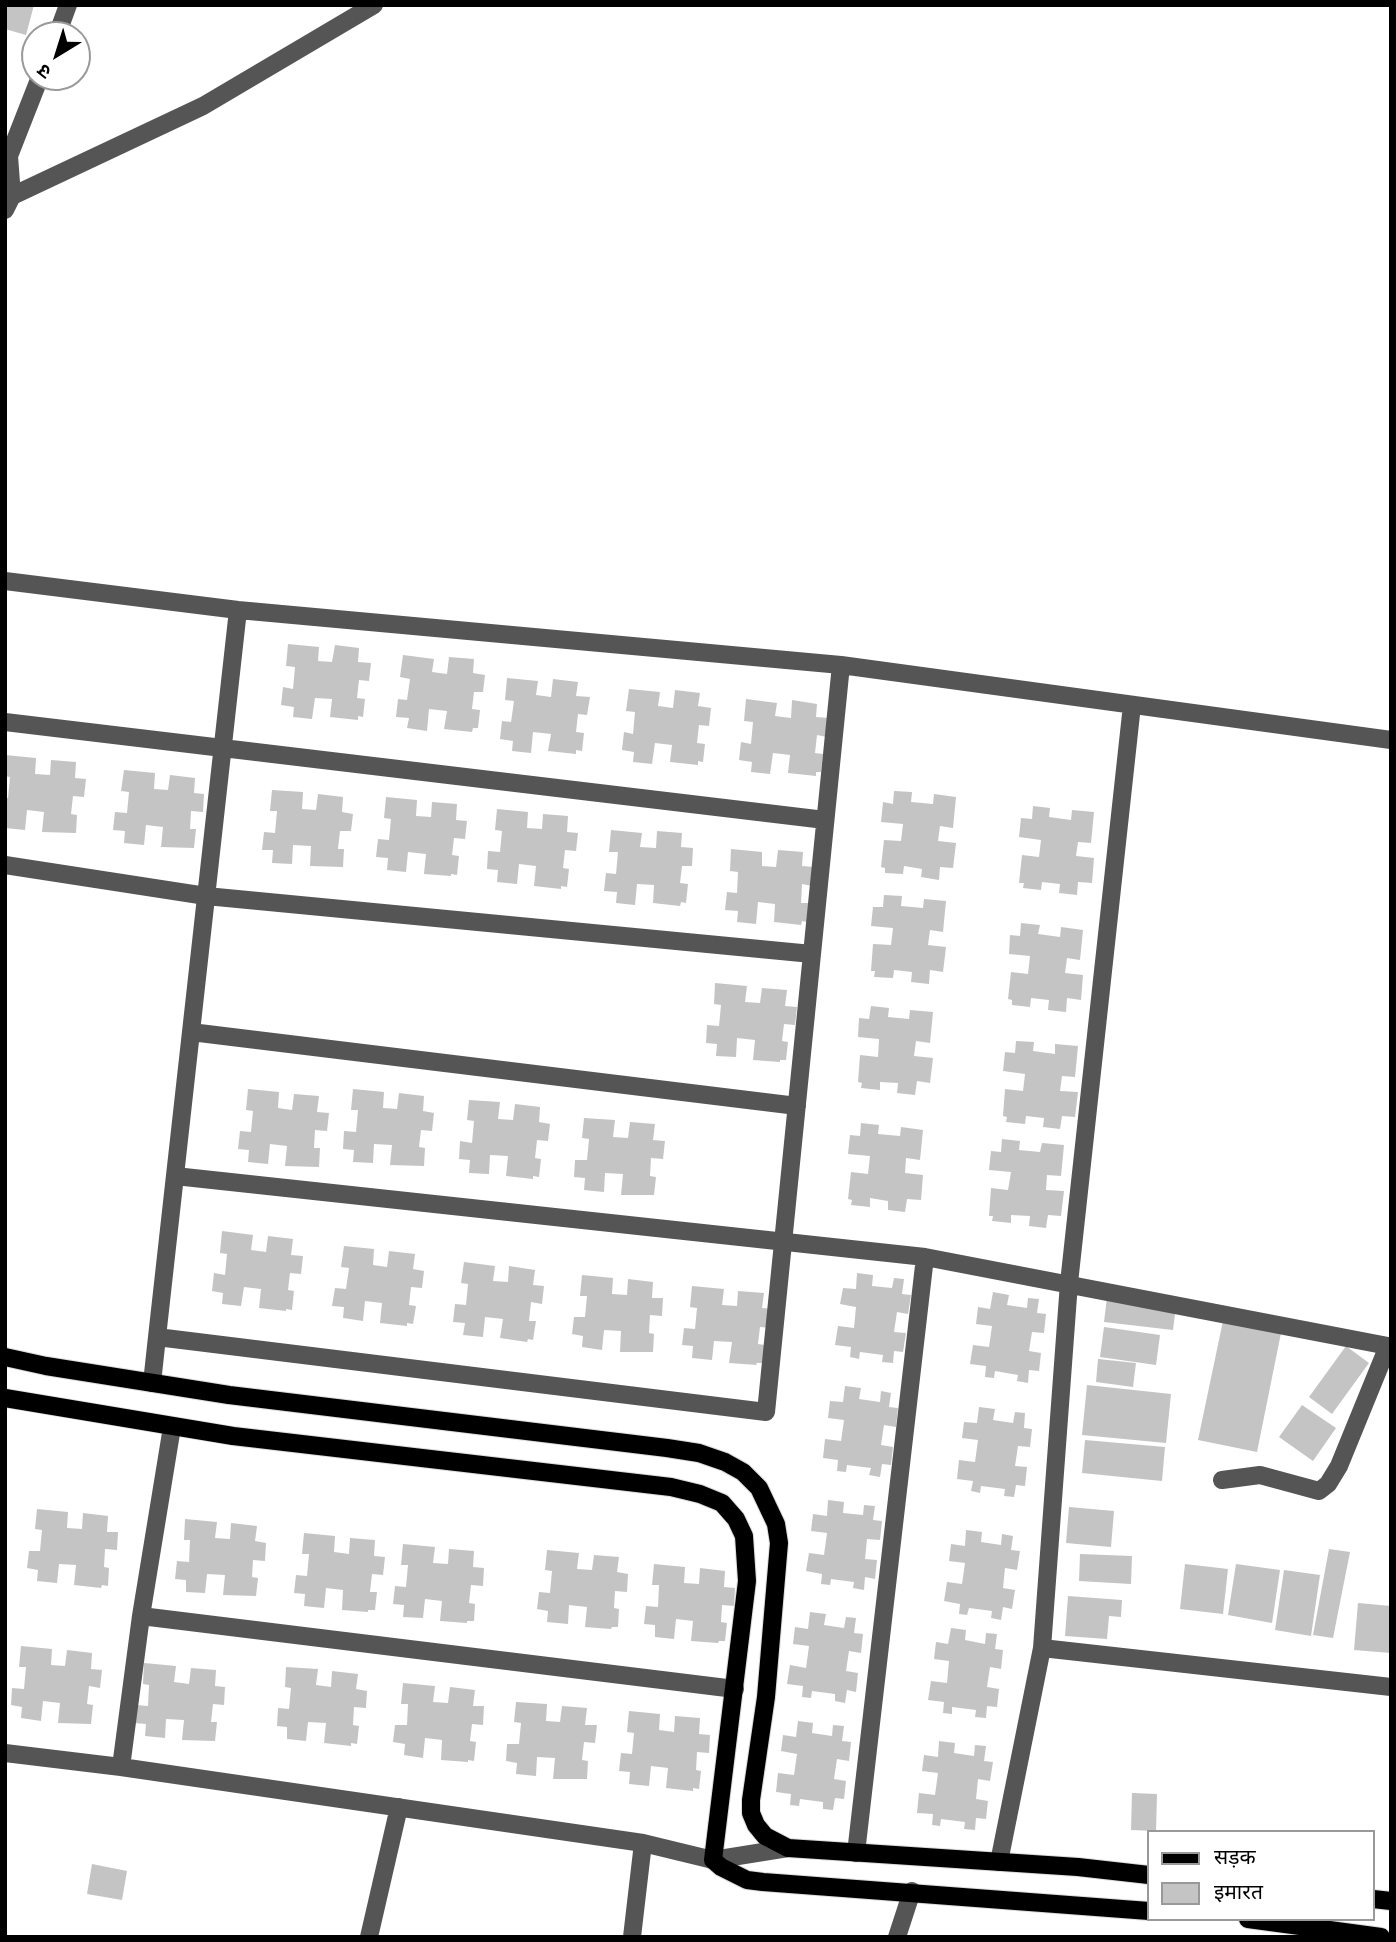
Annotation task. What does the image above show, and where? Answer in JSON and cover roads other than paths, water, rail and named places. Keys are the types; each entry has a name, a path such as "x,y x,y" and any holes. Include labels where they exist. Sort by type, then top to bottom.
{"main road":[{"path":"5,1357 229,1395 667,1448 699,1453 725,1462 743,1472 759,1488 776,1524 779,1543 766,1697 752,1783 751,1812 756,1825 765,1836 788,1848 1079,1867 1148,1875"},
{"path":"5,1398 172,1427 671,1487 722,1503 736,1519 744,1536 747,1581 713,1860 733,1875 747,1880 1148,1911"},
{"path":"1263,1921 1381,1937"}],"street":[{"path":"35,91 9,156 8,203 203,106 374,5"},
{"path":"5,581 238,610 841,665 1391,740"},
{"path":"152,1383 238,610"},
{"path":"157,1337 766,1412 841,665"},
{"path":"999,1862 1042,1648 1069,1283 1132,705"},
{"path":"5,722 825,820"},
{"path":"5,865 206,896 812,954"},
{"path":"191,1032 797,1106"},
{"path":"175,1176 925,1257 1388,1346 1339,1466 1328,1484 1319,1491 1260,1475 1222,1480"},
{"path":"856,1853 925,1257"},
{"path":"121,1767 141,1616 172,1427"},
{"path":"141,1616 735,1689"},
{"path":"1042,1648 1391,1687"},
{"path":"5,1753 121,1767 643,1843 713,1860 788,1848"},
{"path":"369,1937 399,1807"},
{"path":"632,1937 643,1843"},
{"path":"897,1937 912,1891"}]}
